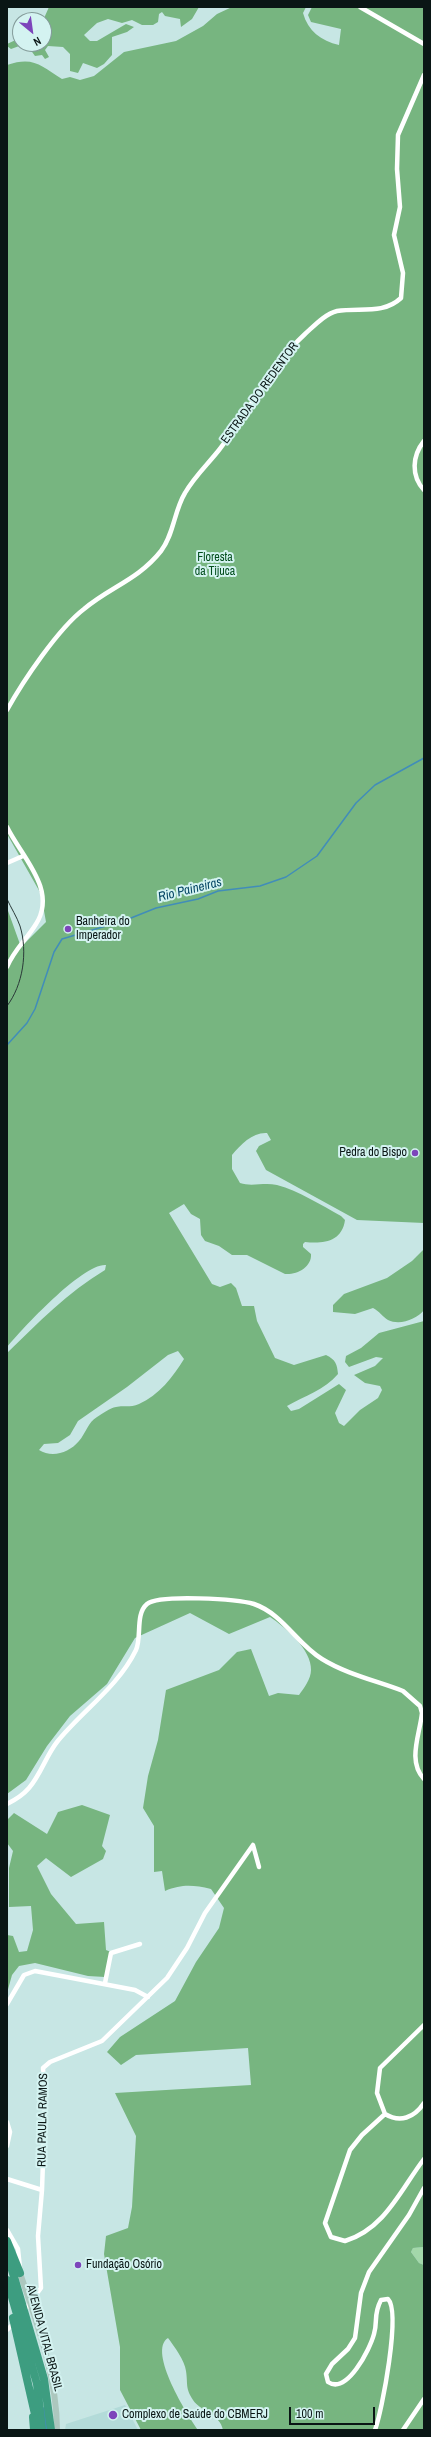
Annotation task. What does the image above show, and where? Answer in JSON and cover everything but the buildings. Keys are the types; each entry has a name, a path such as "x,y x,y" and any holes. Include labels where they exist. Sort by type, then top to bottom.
{"highway":[{"path":"7,2241 20,2273"},
{"name":"AVENIDA VITAL BRASIL","path":"7,2253 44,2378 51,2430"},
{"name":"AVENIDA VITAL BRASIL","path":"7,2280 37,2384 42,2430"},
{"path":"7,2294 27,2373 38,2430"},
{"path":"27,2373 27,2389 34,2430"}],"main road":[{"path":"20,2273 51,2380 57,2430"}],"street":[{"path":"360,7 424,44"},
{"name":"ESTRADA DO REDENTOR","path":"7,710 17,692 70,621 95,601 126,583 152,562 162,549 188,486 219,450 288,353 304,335 325,317 337,311 372,310 394,304 401,298 403,273 394,235 400,207 396,169 397,140 408,107 424,75"},
{"path":"424,441 416,454 414,465 417,479 424,490"},
{"path":"7,827 40,885 44,903 42,916 13,952 7,967"},
{"path":"7,863 23,856"},
{"path":"7,1804 28,1789 57,1742 122,1673 136,1649 142,1610 146,1605 152,1600 177,1597 254,1604 279,1619 301,1642 332,1665 404,1691 411,1696 422,1713 415,1753 419,1773 424,1779"},
{"name":"RUA PAULA RAMOS","path":"7,2330 34,2300 41,2288 38,2236 42,2190 43,2068 50,2062 102,2041 167,1978 187,1948 205,1913 253,1845 259,1867"},
{"path":"105,1984 111,1953 140,1944"},
{"path":"7,2004 24,1975 35,1971 135,1990 148,1997"},
{"path":"424,2025 380,2068 377,2093 385,2114 392,2118 406,2118 419,2110 424,2104"},
{"path":"385,2114 362,2135 350,2150 325,2223 331,2237 345,2241 366,2231 393,2204 424,2159"},
{"path":"7,2122 10,2132 7,2146"},
{"path":"7,2179 42,2190"},
{"path":"375,2430 382,2404 390,2343 392,2308 388,2299 381,2300 377,2307 374,2317 374,2333 365,2355 350,2377 340,2385 333,2386 328,2382 326,2374 332,2364 348,2350 355,2338 361,2293 369,2272 409,2215 424,2188"},
{"path":"7,2230 18,2249 20,2273"},
{"path":"403,2430 424,2399"}],"shaded area":[{"name":"Complexo de Saúde do CBMERJ","path":"125,2405 138,2430 65,2430 66,2424"}],"green space":[{"path":"49,7 199,7 192,19 181,27 180,19 165,16 162,12 159,14 158,22 153,25 142,25 132,20 122,23 108,19 97,23 84,35 90,41 97,41 126,24 134,27 127,32 112,37 112,55 104,64 97,68 83,63 78,73 70,71 70,54 63,47 52,46 52,12 47,12"},
{"name":"Floresta da Tijuca","path":"232,7 306,7 303,13 312,30 326,41 339,45 341,29 311,22 308,15 312,7 424,7 424,1223 357,1220 266,1170 256,1151 259,1146 271,1140 267,1133 257,1134 252,1137 243,1143 232,1155 232,1169 240,1183 249,1185 277,1185 318,1203 341,1216 345,1220 340,1233 331,1240 325,1242 305,1242 303,1244 303,1247 311,1254 311,1259 303,1269 299,1272 285,1274 247,1255 232,1255 219,1246 205,1241 201,1235 200,1219 191,1214 184,1204 169,1213 212,1284 220,1287 231,1283 236,1288 242,1306 254,1306 257,1321 275,1358 294,1365 326,1355 335,1363 338,1374 333,1380 321,1389 287,1406 291,1411 299,1409 339,1384 346,1390 335,1413 339,1423 344,1426 360,1410 378,1398 382,1390 380,1386 365,1383 354,1375 375,1366 383,1358 376,1357 349,1367 345,1362 346,1356 361,1348 379,1333 424,1321 424,2247 413,2248 411,2252 419,2263 424,2265 424,2430 223,2430 218,2420 196,2404 190,2396 184,2363 168,2338 163,2345 162,2356 166,2369 171,2384 186,2412 198,2430 141,2430 120,2390 120,2347 104,2254 106,2236 128,2228 132,2207 136,2136 115,2093 251,2085 248,2048 136,2055 121,2065 107,2052 120,2037 175,2001 196,1962 219,1928 224,1908 211,1889 188,1886 177,1887 165,1891 162,1871 154,1872 154,1826 143,1808 148,1776 158,1740 166,1690 219,1670 237,1652 251,1649 269,1696 278,1693 299,1695 309,1680 311,1673 310,1662 302,1647 290,1633 270,1617 229,1634 190,1613 135,1638 107,1684 70,1716 47,1746 26,1780 7,1794 7,1353 66,1298 105,1270 106,1265 96,1267 83,1274 69,1285 39,1312 7,1347 7,908 21,947 46,922 41,894 7,834 7,65 16,62 31,62 42,66 62,79 70,77 80,80 94,76 124,52 176,41 203,26 217,14","holes":["178,1351 184,1359 170,1379 153,1396 136,1405 118,1406 97,1417 91,1422 79,1441 70,1449 55,1454 49,1454 39,1450 44,1444 58,1443 70,1435 78,1421 127,1387 168,1355"]},
{"path":"12,42 12,49 7,46 7,44"},
{"path":"32,52 46,52 49,57 45,59 42,55 35,56"},
{"path":"424,1249 424,1310 413,1319 403,1322 393,1322 388,1320 373,1308 355,1314 333,1312 333,1305 344,1294 387,1278 412,1261"},
{"path":"82,1805 110,1815 102,1846 106,1851 103,1859 71,1877 46,1858 37,1866 51,1894 76,1924 104,1922 106,1950 111,1952 105,1977 88,1976 35,1963 19,1966 12,1975 7,1993 7,1935 13,1936 19,1952 27,1951 33,1930 31,1906 9,1907 9,1868 13,1851 7,1843 7,1820 14,1813 47,1834 58,1812"},
{"path":"424,2247 424,2265 419,2263 411,2252 413,2248"}],"waterway":[{"name":"Rio Paineiras","path":"7,1045 27,1023 35,1009 54,952 62,939 126,920 156,908 198,899 218,891 260,886 286,877 317,856 356,803 375,785 424,758"},
{"path":"45,2412 46,2430"}],"tram line":[{"path":"7,899 20,926 24,947 24,957 20,978 17,988 7,1006"}],"place":[{"name":"Banheira do Imperador","path":"68,929"},
{"name":"Pedra do Bispo","path":"415,1153"},
{"name":"Fundação Osório","path":"78,2265"},
{"name":"Complexo de Saúde do CBMERJ","path":"113,2415"}]}
